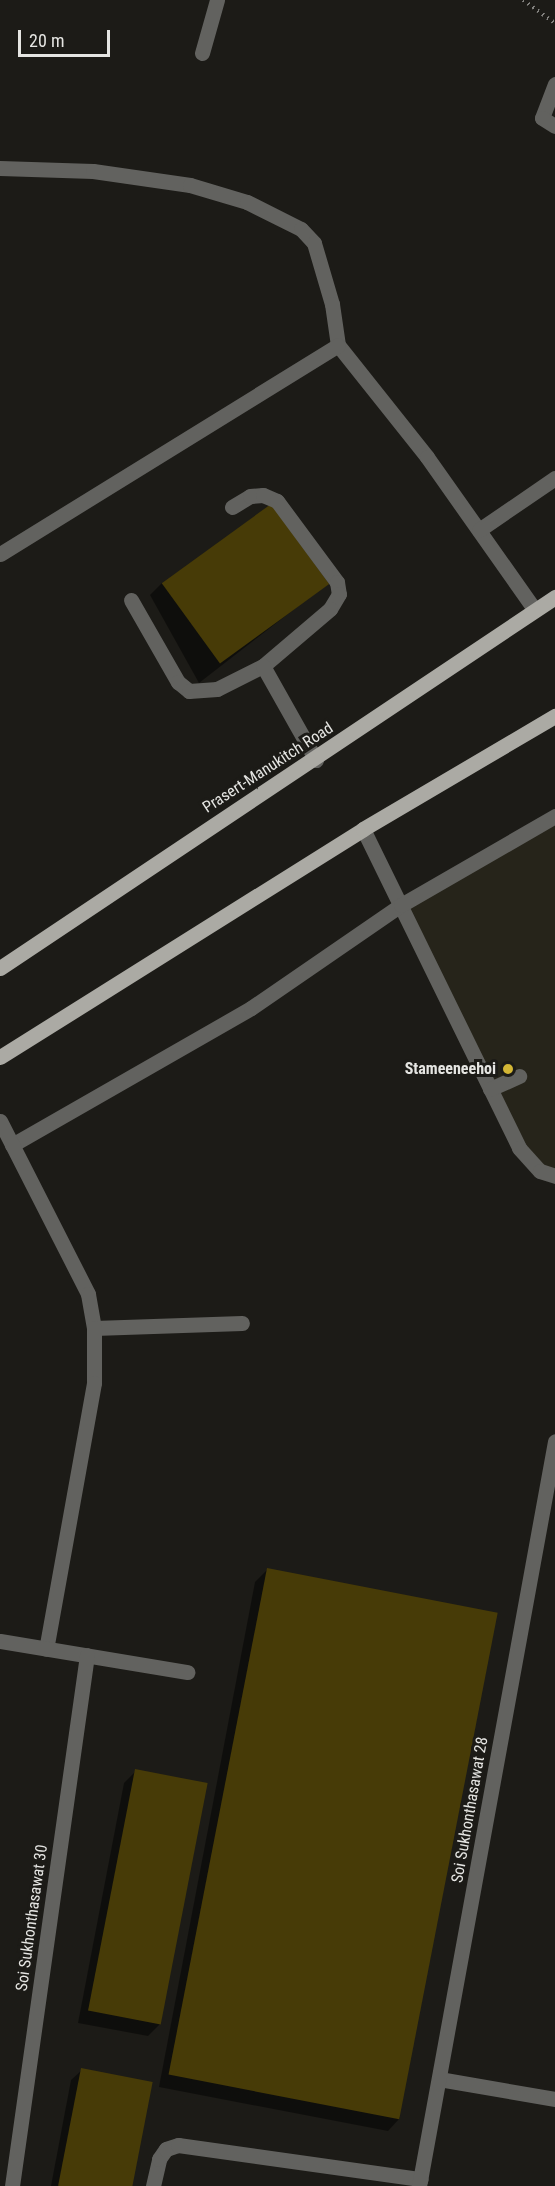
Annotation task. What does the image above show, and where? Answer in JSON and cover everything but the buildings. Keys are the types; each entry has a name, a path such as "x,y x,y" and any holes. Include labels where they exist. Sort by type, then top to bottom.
{"main road":[{"name":"Prasert-Manukitch Road","path":"0,968 316,760 555,597"},
{"path":"0,1057 363,829 555,716"}],"street":[{"path":"202,53 217,0"},
{"path":"555,84 542,118 555,126"},
{"path":"0,168 93,171 190,185 247,202 301,229 314,243 332,304 338,345 479,530 535,610"},
{"path":"0,554 338,345"},
{"path":"479,530 555,478"},
{"path":"131,600 178,682 189,691 217,689 263,666 330,609 339,594 337,582 277,501 263,495 250,496 232,507"},
{"path":"263,666 316,760"},
{"path":"12,1145 251,1008 401,905 555,816"},
{"path":"363,829 519,1148 540,1171 555,1176"},
{"path":"490,1089 519,1076"},
{"path":"0,1121 88,1294 94,1329 94,1383 46,1649"},
{"path":"94,1329 242,1323"},
{"name":"Soi Sukhonthasawat 28","path":"420,2182 555,1441"},
{"path":"0,1641 187,1672"},
{"name":"Soi Sukhonthasawat 30","path":"12,2186 87,1655"},
{"path":"439,2079 555,2098"},
{"path":"153,2186 159,2159 166,2149 178,2145 420,2182"}],"path":[{"path":"523,0 555,23"}],"shaded area":[{"path":"555,817 555,1172 540,1171 401,905"}],"place":[{"name":"Stameeneehoi","path":"508,1069"}]}
